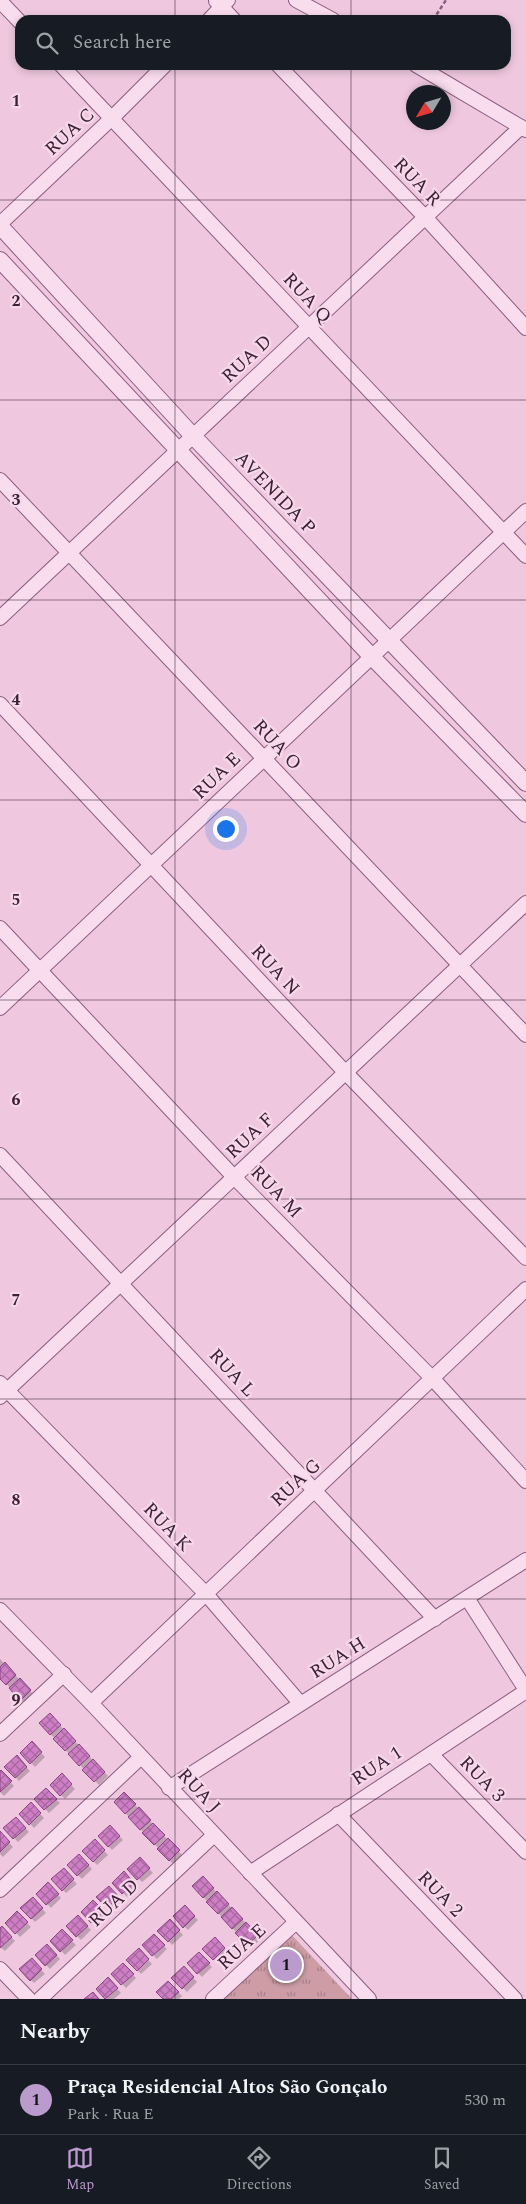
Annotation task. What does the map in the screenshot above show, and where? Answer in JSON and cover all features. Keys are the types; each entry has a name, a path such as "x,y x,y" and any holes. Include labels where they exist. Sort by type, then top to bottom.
{"street":[{"path":"296,0 324,15"},
{"path":"0,1 15,17"},
{"path":"213,15 222,2 231,15"},
{"name":"RUA Q","path":"66,70 526,556"},
{"name":"RUA C","path":"0,225 112,118 159,70"},
{"name":"RUA R","path":"283,70 425,217 526,328"},
{"path":"425,70 524,128"},
{"name":"RUA D","path":"0,618 425,217 524,128"},
{"name":"AVENIDA P","path":"0,225 193,436 526,783"},
{"path":"0,260 372,657 526,814"},
{"name":"RUA O","path":"0,480 458,966 526,1035"},
{"name":"RUA E","path":"0,1008 526,511"},
{"name":"RUA N","path":"0,704 345,1072 526,1258"},
{"name":"RUA F","path":"2,1390 121,1283 526,903"},
{"name":"RUA M","path":"0,928 234,1177 433,1379 526,1481"},
{"name":"RUA L","path":"0,1155 435,1619"},
{"name":"RUA G","path":"91,1703 526,1290"},
{"name":"RUA K","path":"2,1390 206,1594 300,1703"},
{"name":"RUA H","path":"169,1788 526,1560"},
{"path":"467,1598 526,1691"},
{"name":"RUA J","path":"0,1610 64,1674 369,1999"},
{"path":"0,1734 64,1674"},
{"name":"RUA 1","path":"250,1873 526,1691"},
{"name":"RUA 3","path":"431,1754 526,1852"},
{"path":"0,1890 142,1758"},
{"name":"RUA 2","path":"338,1814 515,1999"},
{"name":"RUA D","path":"40,1999 214,1835"},
{"name":"RUA E","path":"213,1999 296,1922"},
{"path":"0,1969 29,1999"}],"path":[{"path":"436,15 446,0"}],"green space":[{"path":"288,1931 352,1999 217,1999"}],"building":[{"path":"5,1662 16,1675 6,1685 0,1679 0,1667"},
{"path":"20,1678 31,1690 20,1701 9,1688"},
{"path":"50,1713 61,1725 50,1735 39,1723"},
{"path":"64,1728 76,1741 65,1751 53,1739"},
{"path":"32,1741 42,1752 30,1764 20,1753"},
{"path":"79,1744 90,1756 79,1766 68,1754"},
{"path":"17,1755 27,1767 15,1778 4,1767"},
{"path":"93,1759 105,1772 94,1782 82,1770"},
{"path":"0,1771 12,1781 0,1792"},
{"path":"62,1773 72,1784 60,1796 50,1785"},
{"path":"46,1788 57,1799 44,1810 34,1799"},
{"path":"124,1792 136,1804 125,1814 114,1802"},
{"path":"31,1802 41,1813 29,1825 19,1814"},
{"path":"139,1807 151,1820 140,1830 128,1817"},
{"path":"16,1817 26,1828 13,1839 3,1828"},
{"path":"153,1823 165,1835 154,1845 142,1833"},
{"path":"110,1825 120,1836 108,1847 98,1836"},
{"path":"0,1831 10,1842 0,1852"},
{"path":"168,1838 180,1850 169,1861 157,1849"},
{"path":"95,1839 105,1850 93,1862 82,1851"},
{"path":"79,1854 89,1865 77,1876 67,1865"},
{"path":"140,1857 150,1868 137,1880 127,1869"},
{"path":"64,1868 74,1879 62,1891 51,1879"},
{"path":"124,1871 134,1883 122,1894 112,1883"},
{"path":"203,1876 214,1888 203,1898 192,1886"},
{"path":"48,1882 59,1894 46,1905 36,1894"},
{"path":"109,1886 119,1897 107,1908 96,1897"},
{"path":"217,1891 229,1904 218,1914 206,1902"},
{"path":"33,1897 43,1908 31,1919 20,1908"},
{"path":"93,1900 104,1911 91,1923 81,1912"},
{"path":"185,1905 195,1916 183,1928 173,1916"},
{"path":"232,1907 243,1919 232,1929 221,1917"},
{"path":"17,1911 28,1922 15,1934 5,1923"},
{"path":"78,1915 88,1926 76,1937 66,1926"},
{"path":"170,1919 180,1930 168,1942 157,1931"},
{"path":"246,1922 258,1935 247,1945 235,1933"},
{"path":"2,1926 12,1937 0,1948 0,1928"},
{"path":"62,1929 73,1940 60,1952 50,1941"},
{"path":"154,1934 165,1945 152,1956 142,1945"},
{"path":"215,1937 225,1948 213,1960 202,1949"},
{"path":"47,1944 57,1955 45,1966 35,1955"},
{"path":"139,1948 149,1959 137,1971 126,1960"},
{"path":"199,1952 210,1963 197,1974 187,1963"},
{"path":"32,1958 42,1969 30,1981 19,1969"},
{"path":"123,1963 134,1974 121,1985 111,1974"},
{"path":"184,1966 194,1977 182,1989 171,1978"},
{"path":"108,1977 118,1988 105,1999 96,1989"},
{"path":"168,1981 179,1992 171,1999 163,1999 156,1992"},
{"path":"93,1992 99,1999 84,1999"}],"place":[{"name":"Praça Residencial Altos São Gonçalo","path":"286,1965"}]}
